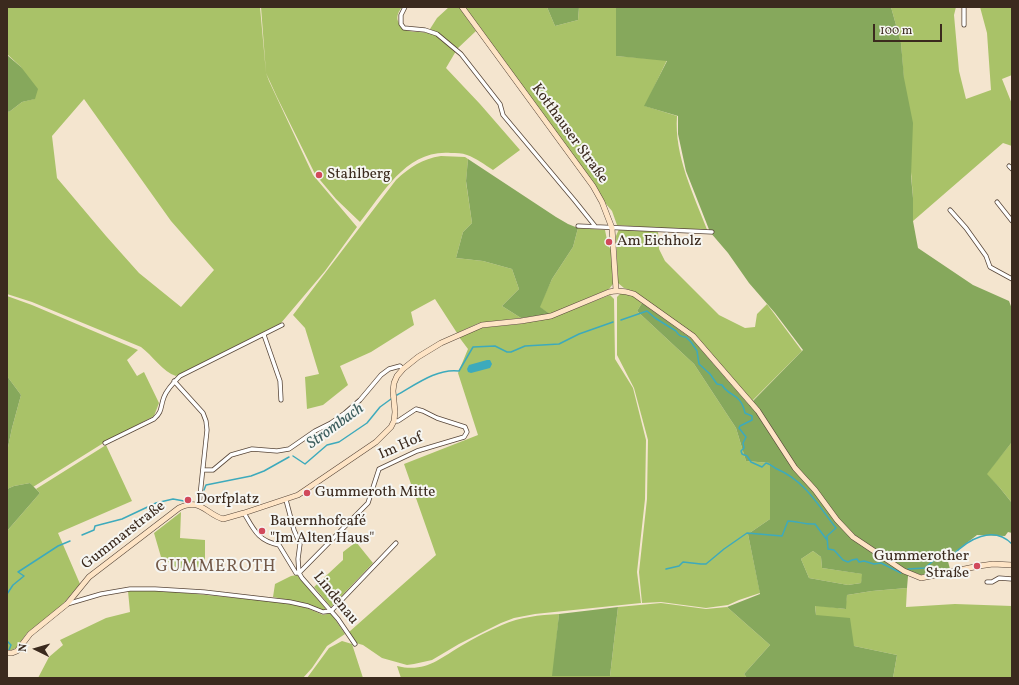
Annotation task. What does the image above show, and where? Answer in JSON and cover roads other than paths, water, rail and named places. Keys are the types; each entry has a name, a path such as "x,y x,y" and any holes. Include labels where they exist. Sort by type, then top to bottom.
{"street":[{"path":"405,7 401,15 401,24 404,28 425,30 437,34 461,54 500,104 503,115 595,226"},
{"name":"Kotthauser Straße","path":"462,7 593,186 602,202 612,228 616,290"},
{"path":"964,7 964,25"},
{"path":"997,202 1012,221"},
{"path":"950,210 966,228 986,256 990,267 1012,279"},
{"path":"578,226 712,232"},
{"path":"174,381 203,413 208,430 199,505 223,519 286,500 305,491 376,442 391,427 394,421 394,383 397,376 418,357 440,343 482,325 551,316 609,292 624,290 634,294 693,336 758,411 795,468 815,490 837,520 853,538 904,571 921,578 993,564 1012,565"},
{"path":"105,443 154,419 159,415 162,410 165,394 174,381 180,376 282,325"},
{"path":"264,335 280,381 281,400"},
{"path":"204,470 213,470 231,455 252,449 277,451 289,449 345,413 360,400 380,375 389,369 400,366 403,369"},
{"name":"Im Hof","path":"299,573 368,503 380,469 417,451 464,436 467,432 465,427 437,418 416,409 398,421 394,421"},
{"name":"Lindenau","path":"286,500 294,530 300,544 298,559 299,573 331,611 355,644"},
{"name":"Gummarstraße","path":"7,653 17,651 30,634 67,604 89,577 185,505 199,505"},
{"path":"244,513 258,536 262,540 271,544 279,545 296,573 299,573"},
{"path":"67,604 102,594 130,589 155,589 204,592 290,602 308,606 323,612 331,611 396,543"},
{"path":"987,582 992,582 999,578 1012,579"}],"water":[{"path":"490,360 492,364 490,368 471,373 468,372 467,369 469,365"}],"waterway":[{"name":"Strombach","path":"621,320 647,311 655,318 676,331 680,336 686,337 691,342 697,351 699,364 710,374 717,384 722,385 728,392 741,402 745,413 752,416 752,420 739,428 746,437 743,443 744,448 741,451 742,454 747,456 751,462 762,467 768,463 787,474 796,480 810,494 836,528 827,536 828,549 834,550 843,560 848,562 857,559 859,562 864,561 874,564 881,563 901,573"},
{"name":"Strombach","path":"397,395 426,378 443,372 459,371 473,347 495,346 507,352 511,352 525,346 559,344 579,334 613,322"},
{"name":"Strombach","path":"293,456 305,464 327,445 339,442 367,423 380,407 391,399"},
{"name":"Strombach","path":"204,490 206,485 251,476 264,471 289,457"},
{"name":"Strombach","path":"82,535 94,530 95,526 122,519 156,503 173,499 184,501"},
{"path":"666,569 679,566 683,562 706,564 747,533 782,536 788,521 815,524 827,540"},
{"name":"Strombach","path":"908,569 925,568 945,552 952,556 965,544 981,536 997,535 1005,538 1012,544"},
{"name":"Strombach","path":"7,594 13,585 24,576 18,572 58,546 70,541"},
{"path":"7,641 11,645 9,650"}],"place":[{"name":"Stahlberg","path":"319,175"},
{"name":"Am Eichholz","path":"609,242"},
{"name":"Gummeroth Mitte","path":"307,493"},
{"name":"Dorfplatz","path":"188,500"},
{"name":"Bauernhofcafé \"Im Alten Haus\"","path":"262,531"},
{"name":"Gummerother Straße","path":"977,566"}],"district":[{"name":"GUMMEROTH","path":"216,568"}]}
